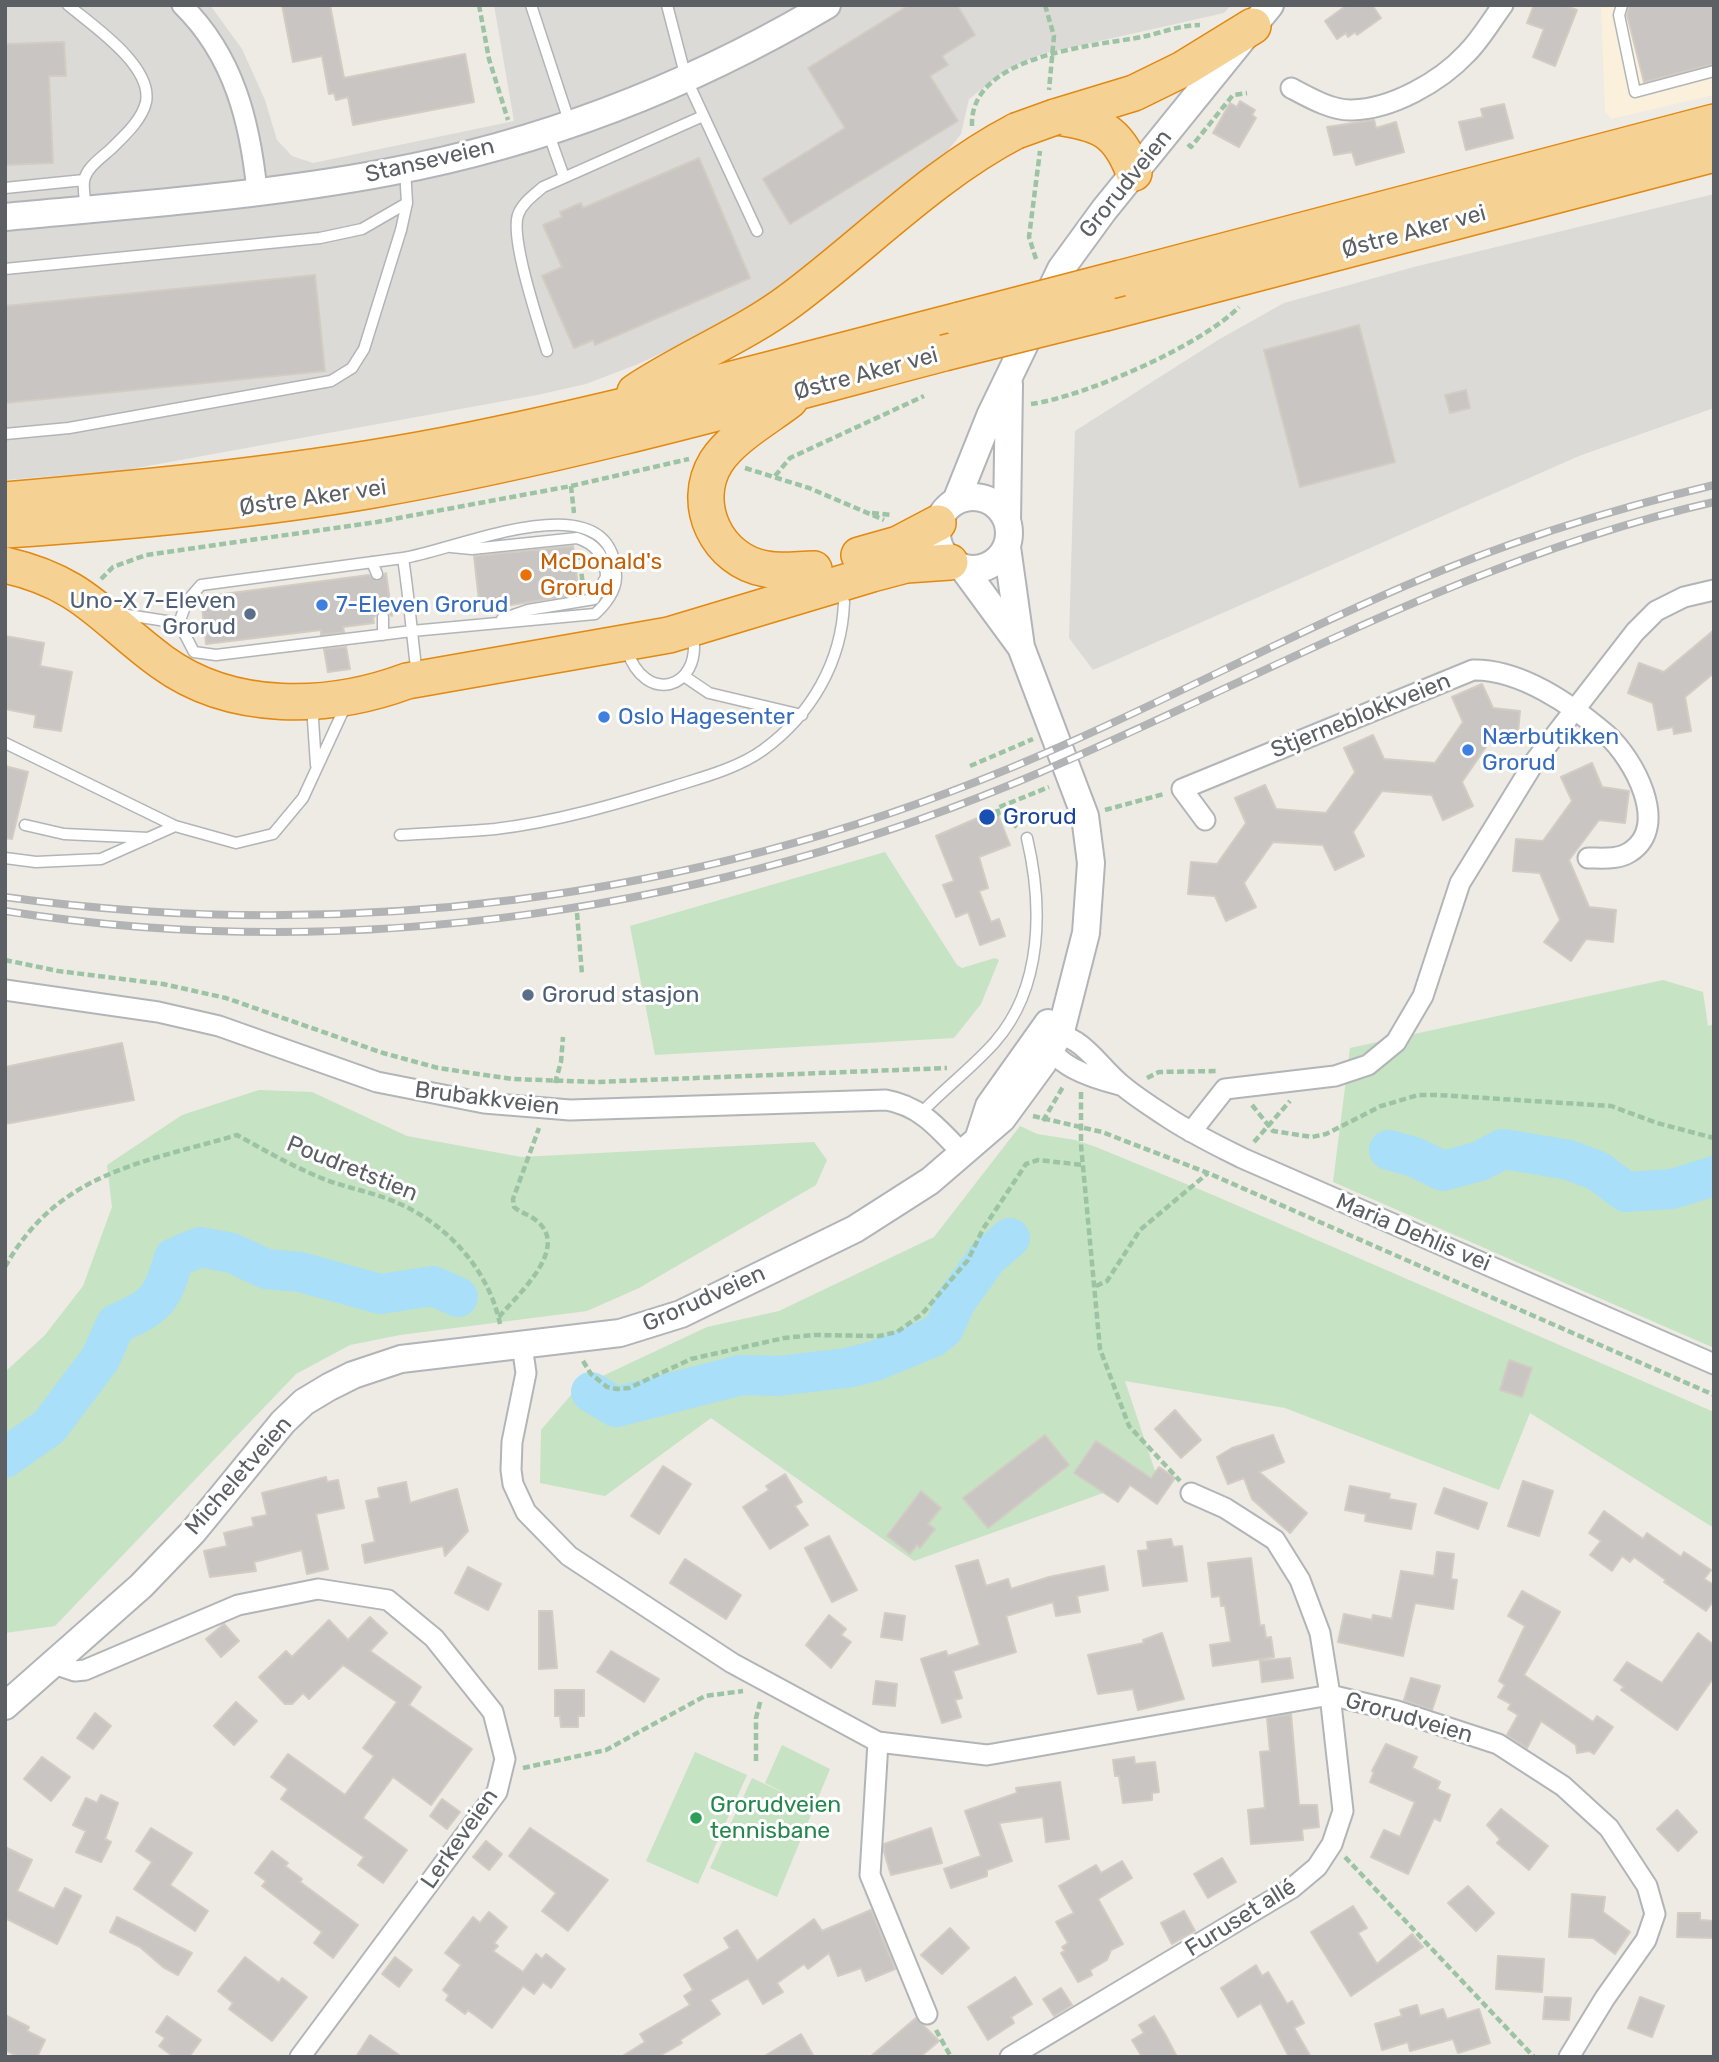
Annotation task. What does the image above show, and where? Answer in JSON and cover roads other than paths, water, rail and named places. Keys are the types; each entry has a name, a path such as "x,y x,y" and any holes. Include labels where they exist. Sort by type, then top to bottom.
{"highway":[{"path":"606,411 789,302 947,174 986,146 1016,131 1134,93 1159,81 1261,16"},
{"path":"1067,116 1099,127 1119,141 1133,173"},
{"name":"Østre Aker vei","path":"5,499 173,484 362,459 606,411 1714,122"},
{"name":"Østre Aker vei","path":"5,530 172,517 371,490 529,459 1105,313 1714,153"},
{"path":"802,391 740,439 716,462 706,489 706,506 715,536 740,559 766,570 814,569"},
{"path":"618,640 662,617 898,544 947,512"},
{"path":"5,565 51,579 86,597 162,662 200,684 243,698 267,701 334,698 335,682 367,679 412,680 691,628 906,565 957,565"}],"main road":[{"name":"Stanseveien","path":"5,217 257,191 405,169 559,128 686,78 827,5"},
{"name":"Grorudveien","path":"947,512 990,416 1010,379 1028,333 1061,269 1133,173 1261,16"},
{"name":"Grorudveien","path":"512,1338 620,1333 681,1314 855,1229 912,1193 971,1145 989,1106 1051,1039 1066,1003 1086,933 1091,840 1078,796 1021,647 1007,534 1010,379"},
{"path":"966,498 986,499 1002,512 1007,534 989,566 976,570 957,565 938,544 947,512 966,498"},
{"name":"Grorudveien","path":"957,565 1021,647"},
{"name":"Micheletveien","path":"5,1706 168,1558 260,1448 304,1402 353,1375 401,1359 512,1338"}],"street":[{"path":"182,5 218,51 240,97 251,139 257,191"},
{"path":"1291,89 1319,102 1350,110 1382,104 1420,88 1447,71 1468,53 1503,5"},
{"path":"1191,1132 1225,1089 1335,1076 1368,1065 1396,1042 1423,996 1460,883 1535,761 1572,711 1656,611 1684,597 1714,590"},
{"name":"Stjerneblokkveien","path":"1205,820 1182,789 1474,670 1509,674 1534,684 1607,736 1629,761 1644,790 1648,819 1645,838 1631,852 1617,857 1588,858"},
{"name":"Brubakkveien","path":"5,990 175,1016 251,1035 398,1088 484,1103 546,1109 874,1099 908,1105 971,1145"},
{"name":"Maria Dehlis vei","path":"1051,1039 1097,1057 1120,1085 1191,1132 1242,1158 1714,1364"},
{"name":"Grorudveien","path":"512,1338 526,1373 512,1442 511,1470 513,1484 526,1512 569,1556 732,1663 878,1742 987,1755 1331,1695 1398,1711 1498,1744 1563,1786 1609,1828 1647,1886 1656,1914 1646,1940 1605,1998 1569,2057"},
{"name":"Furuset allé","path":"1010,2057 1292,1888 1317,1867 1332,1844 1343,1811 1331,1695 1320,1633 1300,1580 1275,1540 1225,1508 1191,1493"},
{"name":"Lerkeveien","path":"54,1664 75,1671 85,1670 237,1605 318,1589 388,1600 435,1638 493,1712 505,1759 497,1792 300,2057"},
{"path":"878,1742 870,1875 927,2014"}],"lane":[{"path":"68,5 111,41 133,64 146,87 146,102 140,116 89,169 84,180 86,210"},
{"path":"531,5 559,128 564,177"},
{"path":"667,5 686,78 757,230"},
{"path":"1622,5 1619,15 1635,92 1714,71"},
{"path":"547,351 523,265 516,224 523,205 543,187 703,116"},
{"path":"5,435 69,428 331,381 345,375 364,349 407,203 405,169"},
{"path":"5,188 84,180"},
{"path":"5,269 320,238 362,229 407,203"},
{"path":"575,524 594,531 608,546 615,560 616,581 603,607 595,614 531,622 494,622 216,655 194,652 178,623 187,601 201,585 430,555 470,538 575,524"},
{"path":"447,546 472,549 577,538 587,541 602,556 606,578 594,598 528,610 494,622"},
{"path":"403,558 412,631 412,680"},
{"path":"372,562 377,574"},
{"path":"400,835 496,829 639,797 719,772 761,752 802,715 821,687 840,643 844,602"},
{"path":"106,613 178,623"},
{"path":"383,617 383,635"},
{"path":"618,640 635,672 641,678 662,685 684,676 694,658 691,628"},
{"path":"684,676 709,693 802,715"},
{"path":"316,769 313,720 334,698"},
{"path":"5,743 175,826 236,843 273,834 303,798 316,769 334,698"},
{"path":"25,825 64,834 149,838"},
{"path":"5,858 36,862 100,859 175,826"},
{"path":"921,1112 996,1041 1014,1012 1028,977 1037,932 1038,910 1027,838"}],"waterway":[{"path":"1389,1150 1414,1157 1443,1171 1480,1161 1503,1149 1569,1160 1598,1171 1626,1192 1672,1189 1714,1176"},
{"path":"591,1392 616,1407 741,1375 777,1376 847,1368 875,1361 933,1337 944,1328 956,1301 987,1258 1010,1238"},
{"path":"5,1458 49,1427 100,1359 116,1324 141,1312 161,1293 174,1258 200,1247 232,1253 266,1269 300,1272 380,1294 433,1286 458,1297"}],"railway":[{"path":"5,897 133,910 260,915 388,912 515,900 641,879 765,851 888,814 1008,769 1108,725 1357,607 1482,555 1597,516 1714,485"},
{"path":"5,911 136,926 268,932 400,928 532,914 663,891 792,860 918,820 1041,772 1289,658 1454,586 1625,525 1714,502"}],"place":[{"name":"McDonald's Grorud","path":"526,575"},
{"name":"7-Eleven Grorud","path":"322,605"},
{"name":"Uno-X 7-Eleven Grorud","path":"250,614"},
{"name":"Oslo Hagesenter","path":"604,717"},
{"name":"Nærbutikken Grorud","path":"1468,750"},
{"name":"Grorud","path":"987,817"},
{"name":"Grorud stasjon","path":"528,995"},
{"name":"Grorudveien tennisbane","path":"696,1818"}]}
